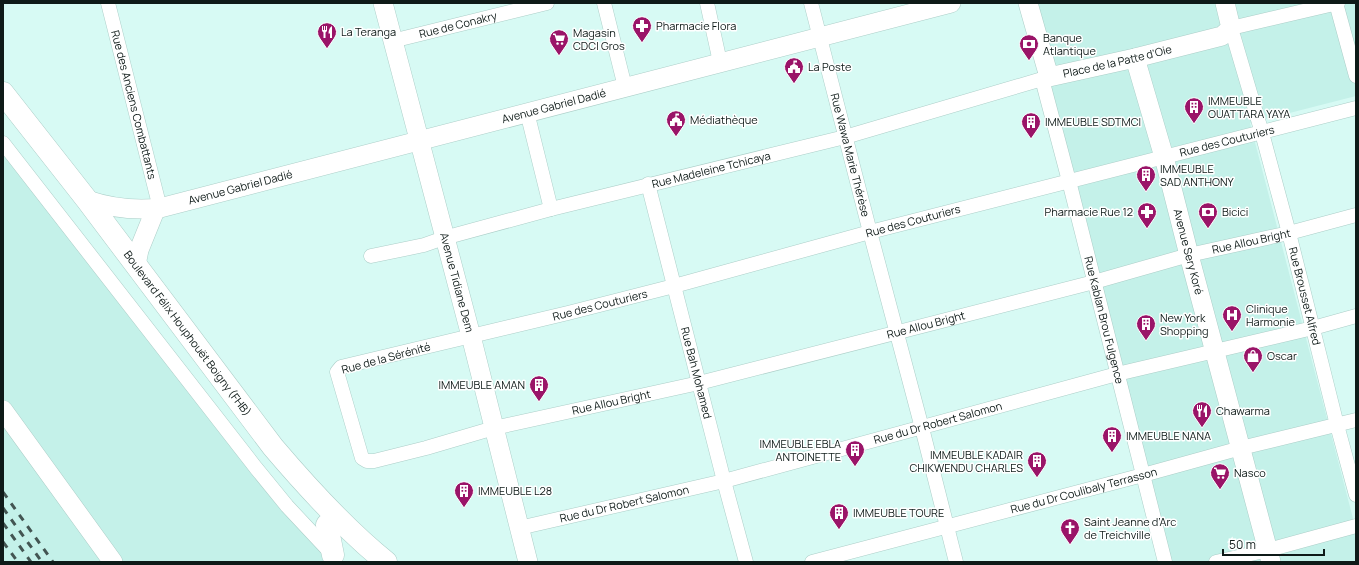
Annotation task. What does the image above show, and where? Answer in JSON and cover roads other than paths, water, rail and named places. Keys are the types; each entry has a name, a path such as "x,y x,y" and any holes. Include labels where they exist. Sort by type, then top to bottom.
{"main road":[{"name":"Boulevard Félix Houphouët Boigny (FHB)","path":"3,93 87,200 273,447 306,486 386,562"},
{"name":"Boulevard Félix Houphouët Boigny (FHB)","path":"3,118 74,208 262,454 295,493 364,562"},
{"path":"327,525 337,559"}],"street":[{"name":"Rue des Anciens Combattants","path":"108,3 158,208"},
{"name":"Avenue Tidiane Dem","path":"383,3 528,562"},
{"name":"Rue de Conakry","path":"392,41 547,3"},
{"path":"604,3 625,87"},
{"path":"707,3 720,62"},
{"name":"Rue Wawa Marie Thérèse","path":"811,3 818,37 897,332 956,562"},
{"name":"Avenue Gabriel Dadié","path":"87,200 106,206 124,209 158,208 951,3"},
{"name":"Place de la Patte d'Oie","path":"1028,3 1046,78 1135,58 1222,36 1231,28"},
{"path":"1225,3 1231,28 1337,3 1356,76"},
{"name":"Rue Brousset Alfred","path":"1231,28 1262,133 1289,233 1356,495"},
{"name":"Avenue Sery Koré","path":"1135,58 1164,157 1188,255 1270,556"},
{"name":"Rue Madeleine Tchicaya","path":"371,256 424,245 444,238 648,184 845,137 1046,78"},
{"name":"Rue Kablan Brou Fulgence","path":"1046,78 1069,181 1165,562"},
{"name":"Rue des Couturiers","path":"470,336 674,286 870,232 1356,108"},
{"path":"527,112 551,209"},
{"path":"4,147 256,468 288,506 337,559"},
{"name":"Rue Bah Mohamed","path":"648,184 746,562"},
{"path":"136,265 138,250 158,208"},
{"name":"Rue Allou Bright","path":"494,428 699,383 1094,282 1188,255 1289,233 1356,215"},
{"name":"Rue du Dr Robert Salomon","path":"519,528 724,481 1117,374 1313,328 1356,316"},
{"name":"Rue de la Sérénité","path":"470,336 341,367 337,371 338,377 362,458 367,461 374,461 426,448 494,428"},
{"path":"3,410 113,562"},
{"name":"Rue du Dr Coulibaly Terrasson","path":"812,562 1241,448 1356,420"},
{"path":"1216,562 1270,556 1356,526"}],"railway":[{"path":"3,492 53,562"},
{"path":"3,508 42,562"},
{"path":"3,523 31,562"},
{"path":"3,542 18,562"}],"place":[{"name":"Pharmacie Flora","path":"642,43"},
{"name":"La Teranga","path":"327,49"},
{"name":"Magasin CDCI Gros","path":"559,56"},
{"name":"Banque Atlantique","path":"1029,61"},
{"name":"La Poste","path":"794,84"},
{"name":"IMMEUBLE OUATTARA YAYA","path":"1194,124"},
{"name":"Médiathèque","path":"676,137"},
{"name":"IMMEUBLE SDTMCI","path":"1031,139"},
{"name":"IMMEUBLE SAD ANTHONY","path":"1146,192"},
{"name":"Pharmacie Rue 12","path":"1147,229"},
{"name":"Bicici","path":"1208,229"},
{"name":"Clinique Harmonie","path":"1232,332"},
{"name":"New York Shopping","path":"1146,341"},
{"name":"Oscar","path":"1253,373"},
{"name":"IMMEUBLE AMAN","path":"539,402"},
{"name":"Chawarma","path":"1202,428"},
{"name":"IMMEUBLE NANA","path":"1112,453"},
{"name":"IMMEUBLE EBLA ANTOINETTE","path":"855,467"},
{"name":"IMMEUBLE KADAIR CHIKWENDU CHARLES","path":"1037,478"},
{"name":"Nasco","path":"1220,490"},
{"name":"IMMEUBLE L28","path":"464,508"},
{"name":"IMMEUBLE TOURE","path":"839,530"},
{"name":"Saint Jeanne d’Arc de Treichville","path":"1070,545"}]}
